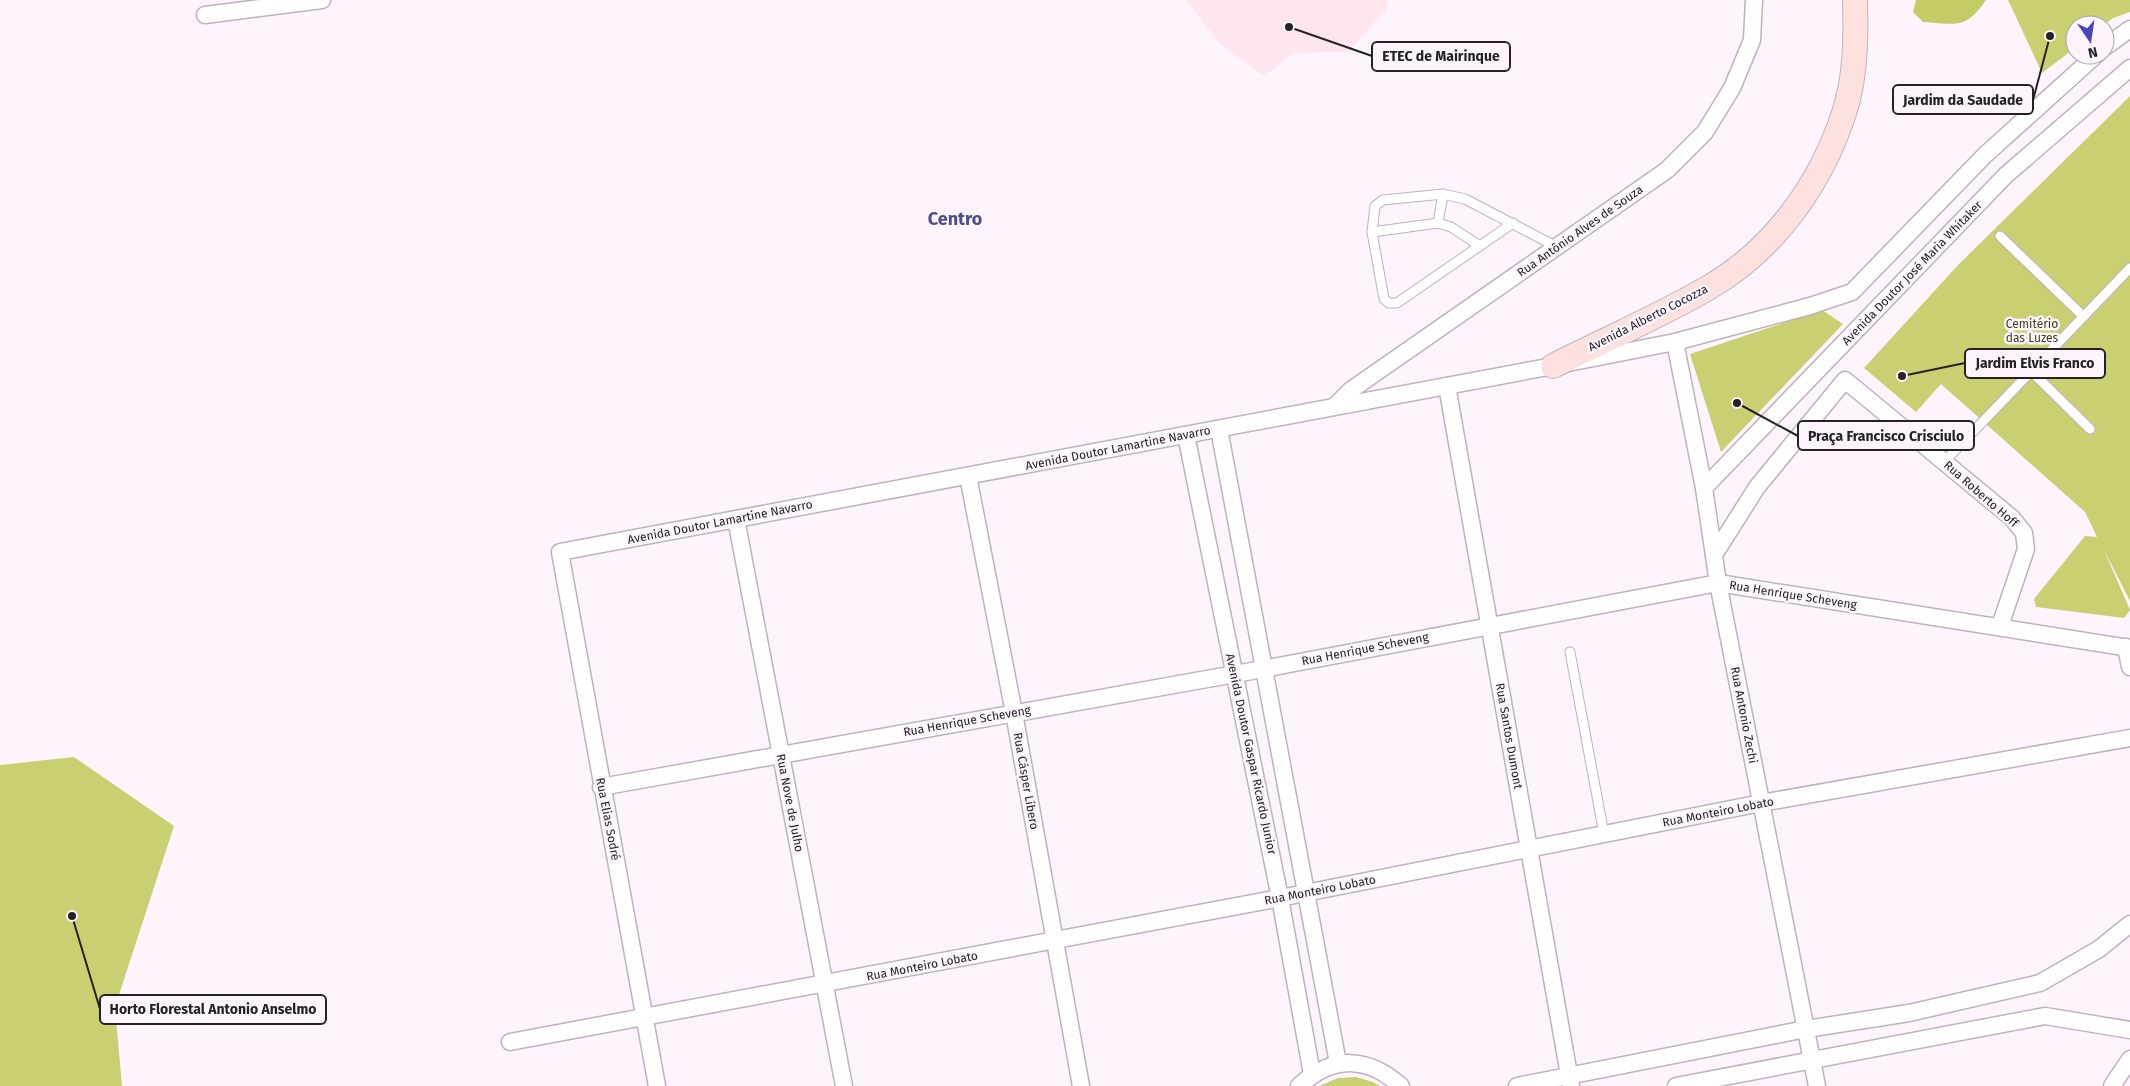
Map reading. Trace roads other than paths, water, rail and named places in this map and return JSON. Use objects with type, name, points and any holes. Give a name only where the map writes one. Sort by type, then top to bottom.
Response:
[{"type":"street","points":[[205,16],[322,0]]},
{"type":"street","name":"Rua Antônio Alves de Souza","points":[[1334,408],[1351,390],[1668,170],[1705,132],[1732,88],[1752,40],[1754,0]]},
{"type":"street","name":"Avenida Alberto Cocozza","points":[[1553,366],[1709,287],[1750,257],[1790,217],[1821,170],[1844,111],[1854,60],[1855,0]]},
{"type":"street","points":[[2115,40],[2130,29]]},
{"type":"street","points":[[1676,342],[1810,306],[1852,292],[1985,155],[2085,65]]},
{"type":"street","name":"Avenida Doutor José Maria Whitaker","points":[[1704,488],[2006,175],[2130,68]]},
{"type":"street","name":"Avenida Doutor Lamartine Navarro","points":[[560,552],[1334,408],[1676,342]]},
{"type":"street","name":"Rua Antonio Zechi","points":[[1676,342],[1704,488],[1718,583],[1817,1086]]},
{"type":"street","name":"Rua Roberto Hoff","points":[[1714,555],[1757,487],[1845,380],[2012,518],[2024,533],[2026,550],[2000,626]]},
{"type":"street","name":"Rua Santos Dumont","points":[[1447,386],[1570,1081]]},
{"type":"street","name":"Avenida Doutor Gaspar Ricardo Junior","points":[[1219,429],[1338,1064]]},
{"type":"street","name":"Avenida Doutor Gaspar Ricardo Junior","points":[[1186,435],[1280,898],[1312,1074]]},
{"type":"street","name":"Rua Cásper Líbero","points":[[968,476],[1014,713],[1081,1086]]},
{"type":"street","name":"Rua Nove de Julho","points":[[736,519],[844,1086]]},
{"type":"street","name":"Rua Elias Sodré","points":[[560,552],[601,787],[657,1086]]},
{"type":"street","name":"Rua Henrique Scheveng","points":[[601,787],[1235,674],[1718,583],[2000,626],[2128,648]]},
{"type":"street","points":[[2128,648],[2130,667]]},
{"type":"street","name":"Rua Monteiro Lobato","points":[[510,1042],[825,985],[1761,803],[2130,738]]},
{"type":"street","points":[[1516,1086],[1570,1081],[1806,1029],[1909,1014],[2040,983],[2099,949],[2130,924]]},
{"type":"street","points":[[1676,1086],[2045,1016],[2130,1030]]},
{"type":"street","points":[[2112,1086],[2130,1059]]},
{"type":"street","points":[[1299,1086],[1312,1074],[1338,1064],[1362,1063],[1383,1071],[1401,1086]]},
{"type":"lane","points":[[1513,223],[1398,303],[1389,303],[1384,299],[1372,232],[1375,206],[1384,200],[1443,194],[1465,199],[1513,223],[1557,247]]},
{"type":"lane","points":[[1438,223],[1443,194]]},
{"type":"lane","points":[[1372,232],[1438,223],[1451,226],[1480,246]]},
{"type":"lane","points":[[2000,236],[2083,316]]},
{"type":"lane","points":[[1944,462],[2030,370],[2130,268]]},
{"type":"lane","points":[[2030,370],[2090,429]]},
{"type":"lane","points":[[1570,652],[1604,834]]},
{"type":"place","name":"ETEC de Mairinque","points":[[1289,27]]},
{"type":"place","name":"Jardim da Saudade","points":[[2050,36]]},
{"type":"place","name":"Jardim Elvis Franco","points":[[1902,376]]},
{"type":"place","name":"Praça Francisco Crisciulo","points":[[1737,403]]},
{"type":"place","name":"Horto Florestal Antonio Anselmo","points":[[72,916]]},
{"type":"district","name":"Centro","points":[[955,219]]},
{"type":"park label","name":"Cemitério das Luzes","points":[[2032,331]]}]
